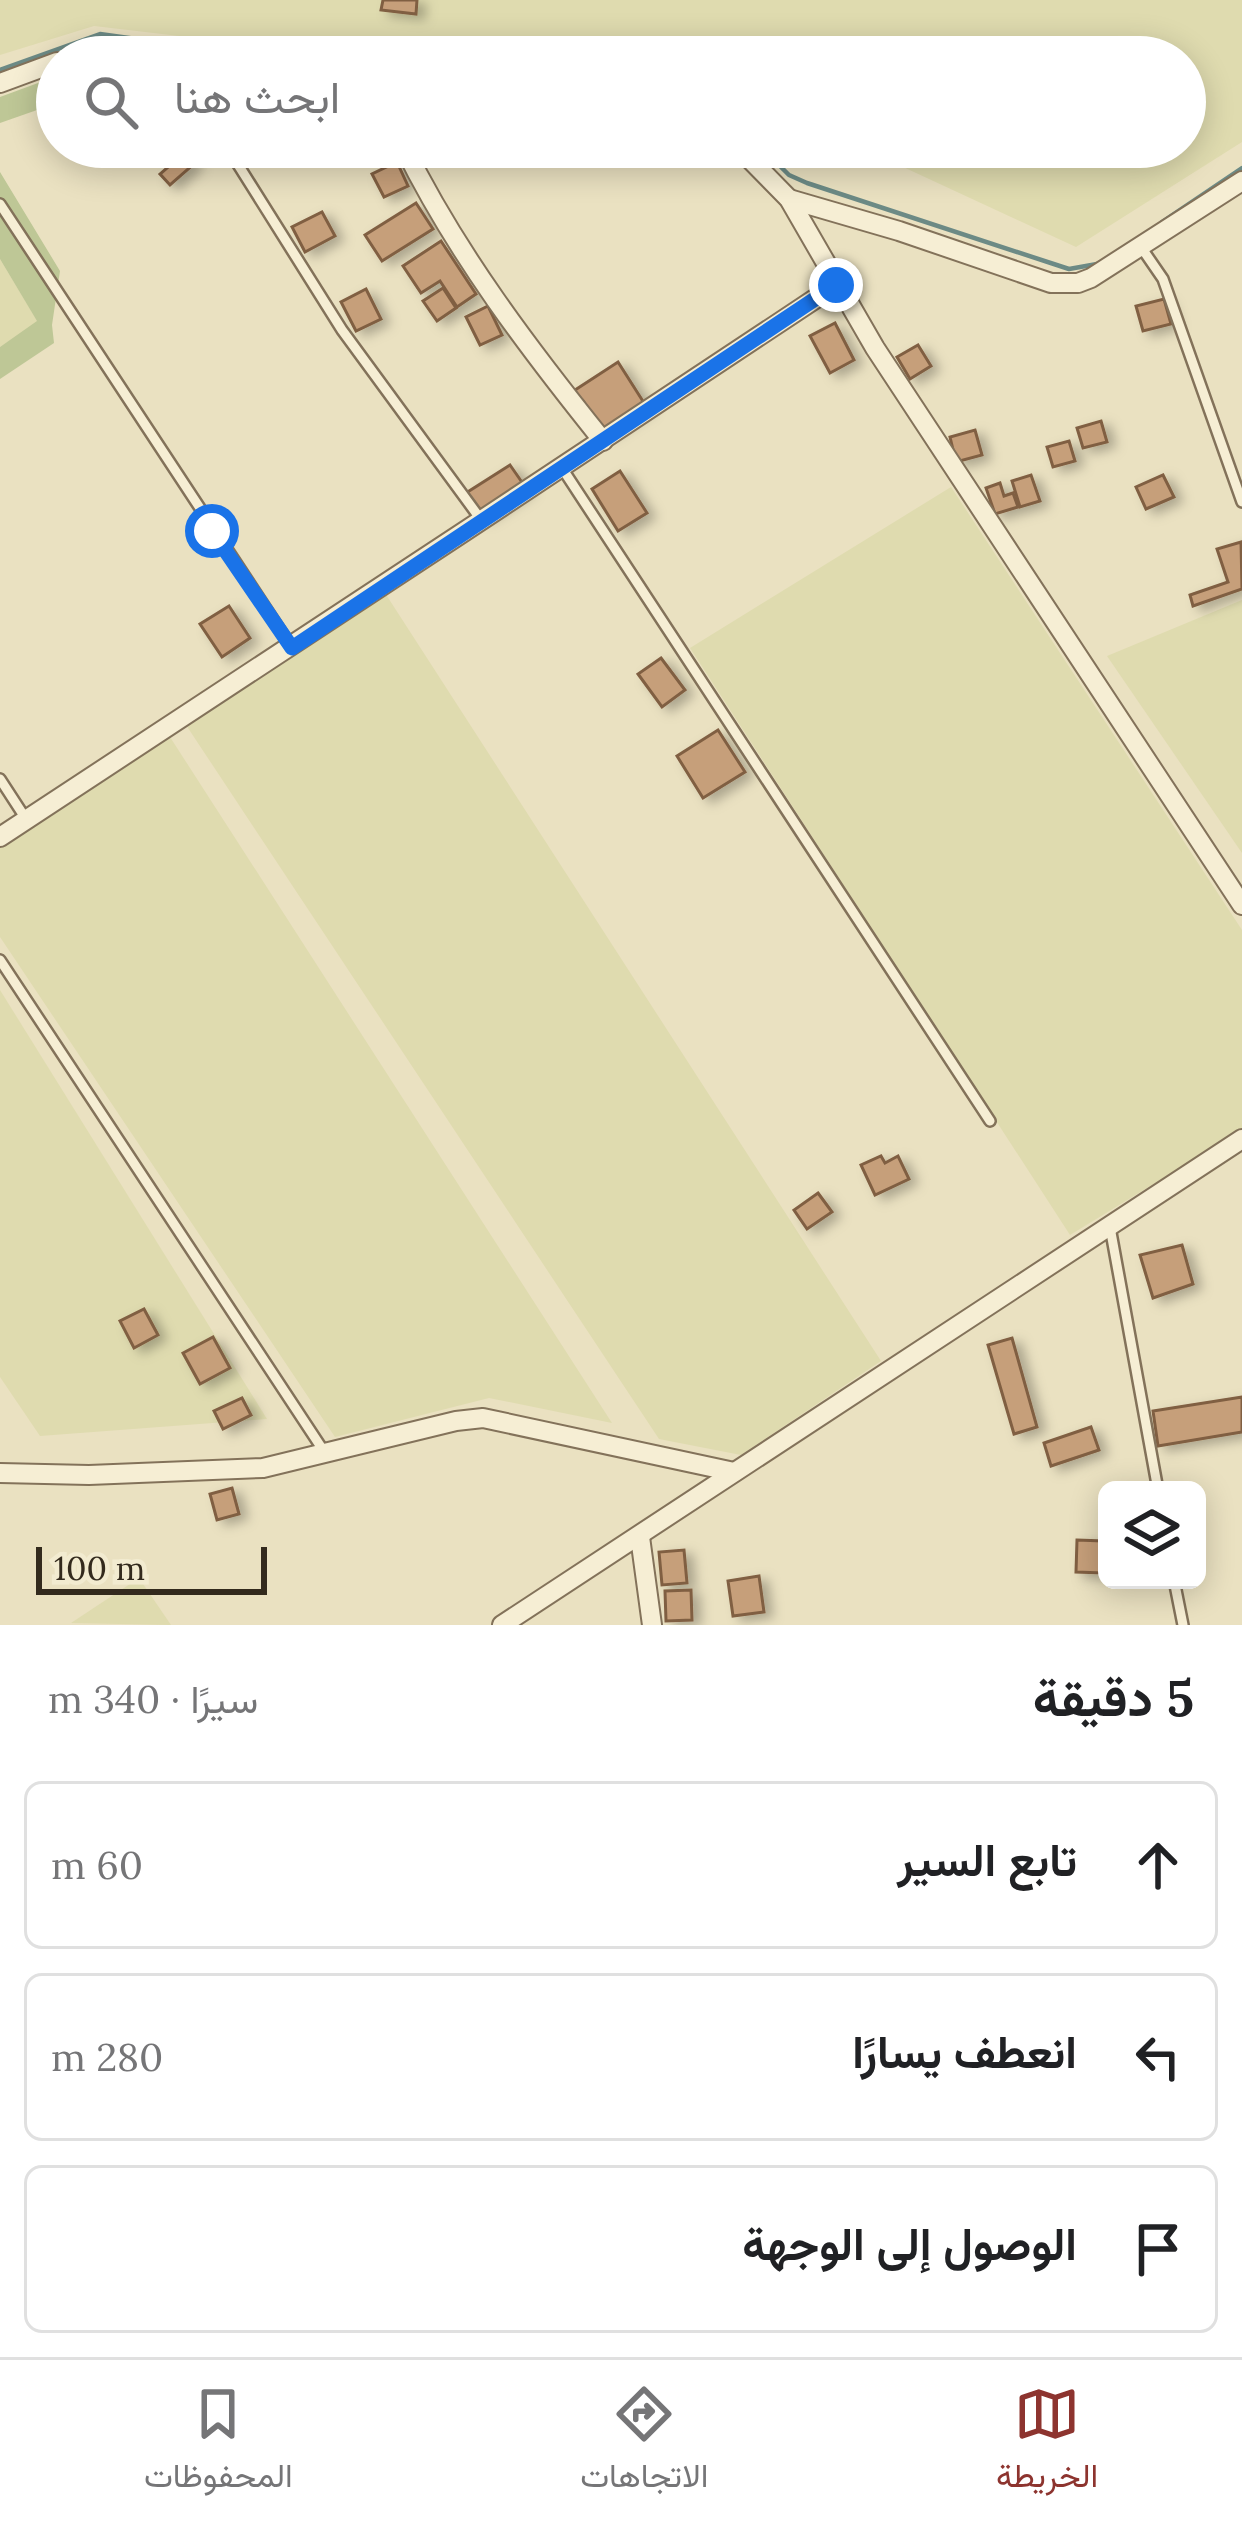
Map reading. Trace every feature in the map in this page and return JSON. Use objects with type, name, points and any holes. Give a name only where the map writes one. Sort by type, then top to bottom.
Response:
[{"type":"street","points":[[0,83],[36,70]]},
{"type":"street","points":[[414,168],[427,195],[535,356],[603,441]]},
{"type":"street","points":[[759,168],[789,199],[836,285],[962,482],[1242,905]]},
{"type":"street","points":[[789,199],[1051,283],[1078,283],[1242,181]]},
{"type":"street","points":[[0,837],[836,285]]},
{"type":"street","points":[[502,1625],[535,1615],[734,1472],[1242,1139]]},
{"type":"street","points":[[0,1474],[252,1469],[483,1418],[734,1472]]},
{"type":"street","points":[[640,1537],[652,1625]]},
{"type":"lane","points":[[240,168],[342,330],[482,521]]},
{"type":"lane","points":[[0,204],[292,648]]},
{"type":"lane","points":[[1141,247],[1162,279],[1242,502]]},
{"type":"lane","points":[[562,468],[991,1120]]},
{"type":"lane","points":[[0,779],[26,819]]},
{"type":"lane","points":[[0,960],[325,1453]]},
{"type":"lane","points":[[1110,1227],[1156,1481]]},
{"type":"lane","points":[[1176,1589],[1183,1625]]},
{"type":"shaded area","points":[[0,0],[1242,0],[1242,142],[1206,165],[1206,36],[180,36],[94,26],[62,36],[36,36],[36,44],[0,55]]},
{"type":"shaded area","points":[[905,168],[1201,168],[1076,247]]},
{"type":"shaded area","points":[[0,259],[38,322],[0,347]]},
{"type":"shaded area","points":[[951,487],[1242,930],[1242,1130],[1070,1235],[690,648]]},
{"type":"shaded area","points":[[385,593],[881,1361],[741,1455],[659,1439],[186,725]]},
{"type":"shaded area","points":[[1242,600],[1242,853],[1107,656]]},
{"type":"shaded area","points":[[170,737],[612,1423],[489,1398],[335,1437],[0,937],[0,834]]},
{"type":"shaded area","points":[[0,990],[267,1419],[40,1436],[0,1377]]},
{"type":"shaded area","points":[[139,1578],[171,1625],[71,1623]]},
{"type":"green space","points":[[36,84],[36,110],[0,123],[0,97]]},
{"type":"green space","points":[[0,172],[60,271],[54,343],[0,379],[0,347],[37,321],[0,259]]},
{"type":"building","points":[[383,0],[417,0],[416,14],[381,10]]},
{"type":"building","points":[[167,168],[189,168],[170,185],[160,174]]},
{"type":"building","points":[[400,168],[408,186],[384,197],[372,174]]},
{"type":"building","points":[[416,203],[433,229],[382,261],[365,235]]},
{"type":"building","points":[[322,212],[335,236],[305,252],[292,227]]},
{"type":"building","points":[[441,241],[476,294],[457,307],[440,281],[421,293],[403,266]]},
{"type":"building","points":[[443,288],[456,308],[437,321],[423,301]]},
{"type":"building","points":[[366,289],[381,319],[356,331],[341,302]]},
{"type":"building","points":[[1164,299],[1171,324],[1143,331],[1136,306]]},
{"type":"building","points":[[488,306],[502,335],[480,345],[466,317]]},
{"type":"building","points":[[835,323],[854,360],[830,373],[810,336]]},
{"type":"building","points":[[918,345],[931,366],[910,379],[897,357]]},
{"type":"building","points":[[618,362],[646,406],[604,433],[572,392]]},
{"type":"building","points":[[1101,421],[1107,442],[1083,448],[1077,428]]},
{"type":"building","points":[[975,430],[982,455],[956,462],[950,437]]},
{"type":"building","points":[[1069,441],[1075,461],[1053,467],[1047,447]]},
{"type":"building","points":[[510,465],[526,488],[481,517],[466,493]]},
{"type":"building","points":[[620,471],[647,513],[618,531],[592,489]]},
{"type":"building","points":[[1031,475],[1040,501],[1020,507],[1012,481]]},
{"type":"building","points":[[1163,475],[1174,497],[1146,509],[1136,487]]},
{"type":"building","points":[[1000,483],[1004,496],[1013,493],[1018,507],[995,514],[986,488]]},
{"type":"building","points":[[1241,542],[1242,589],[1193,606],[1190,595],[1228,582],[1217,549]]},
{"type":"building","points":[[229,606],[250,638],[222,657],[200,624]]},
{"type":"building","points":[[661,658],[685,690],[662,707],[638,674]]},
{"type":"building","points":[[718,730],[745,772],[703,798],[677,756]]},
{"type":"building","points":[[881,1156],[885,1163],[898,1156],[909,1179],[875,1195],[861,1165]]},
{"type":"building","points":[[818,1193],[832,1212],[807,1229],[794,1210]]},
{"type":"building","points":[[1182,1245],[1193,1284],[1153,1298],[1140,1255]]},
{"type":"building","points":[[144,1309],[158,1335],[134,1348],[120,1321]]},
{"type":"building","points":[[213,1337],[230,1368],[200,1384],[183,1353]]},
{"type":"building","points":[[1012,1338],[1037,1427],[1014,1434],[988,1345]]},
{"type":"building","points":[[1242,1397],[1242,1432],[1158,1446],[1153,1411]]},
{"type":"building","points":[[242,1398],[251,1415],[223,1429],[214,1411]]},
{"type":"building","points":[[1091,1427],[1099,1450],[1051,1466],[1044,1443]]},
{"type":"building","points":[[232,1488],[239,1514],[217,1520],[210,1494]]},
{"type":"building","points":[[1077,1540],[1098,1541],[1098,1573],[1076,1572]]},
{"type":"building","points":[[684,1550],[687,1583],[662,1585],[659,1552]]},
{"type":"building","points":[[759,1576],[764,1612],[733,1616],[728,1581]]},
{"type":"building","points":[[691,1590],[692,1620],[666,1621],[665,1591]]},
{"type":"waterway","points":[[94,36],[114,36]]},
{"type":"waterway","points":[[0,70],[36,57]]},
{"type":"waterway","points":[[782,168],[807,183],[1069,269],[1097,264]]},
{"type":"waterway","points":[[1162,222],[1242,168]]},
{"type":"route","points":[[212,531],[292,648],[836,285]]}]
